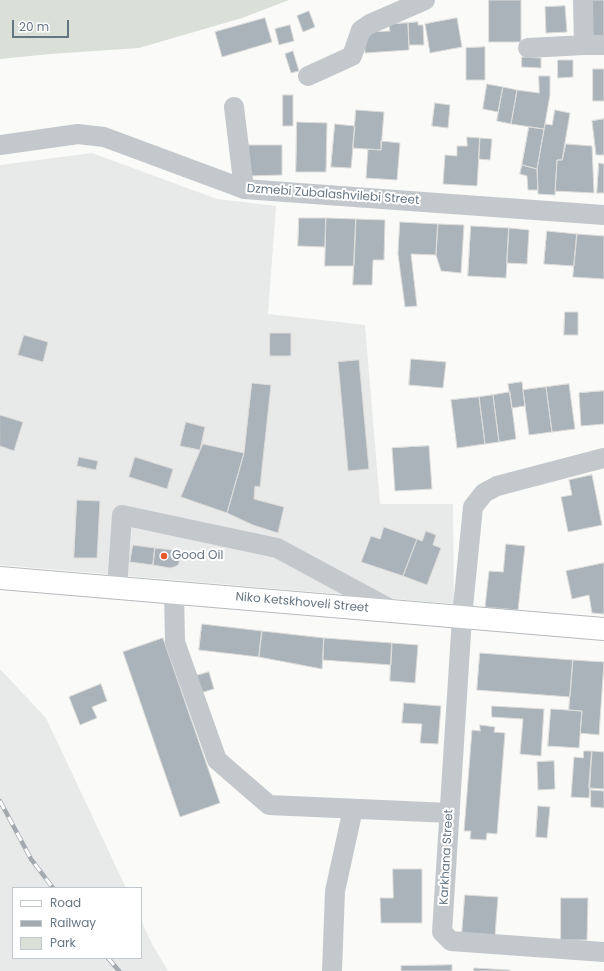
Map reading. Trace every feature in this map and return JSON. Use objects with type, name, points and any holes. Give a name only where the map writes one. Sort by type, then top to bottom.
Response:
[{"type":"main road","name":"Niko Ketskhoveli Street","points":[[0,578],[604,629]]},
{"type":"street","points":[[308,76],[352,56],[361,30],[370,24],[425,0]]},
{"type":"street","points":[[583,0],[584,45]]},
{"type":"street","points":[[528,48],[584,45],[604,46]]},
{"type":"street","points":[[234,107],[244,189]]},
{"type":"street","name":"Dzmebi Zubalashvilebi Street","points":[[0,145],[78,134],[104,137],[244,189],[604,215]]},
{"type":"street","name":"Karkhana Street","points":[[604,458],[497,486],[484,493],[473,506],[462,617],[442,932],[451,941],[604,952]]},
{"type":"street","points":[[117,588],[122,515],[277,548],[395,612]]},
{"type":"street","points":[[174,592],[174,642],[217,760],[269,805],[450,813]]},
{"type":"street","points":[[332,971],[335,891],[353,809]]},
{"type":"shaded area","points":[[92,153],[217,199],[276,206],[268,314],[365,325],[380,504],[453,504],[454,604],[0,565],[0,165]]},
{"type":"shaded area","points":[[0,669],[46,718],[126,887],[12,887],[12,959],[142,959],[142,922],[152,944],[168,971],[0,971]]},
{"type":"green space","points":[[0,0],[289,0],[242,18],[139,48],[0,59]]},
{"type":"building","points":[[489,0],[521,0],[521,42],[489,42]]},
{"type":"building","points":[[591,0],[604,0],[604,37],[591,38]]},
{"type":"building","points":[[565,6],[567,32],[546,33],[545,7]]},
{"type":"building","points":[[309,11],[315,27],[303,32],[297,16]]},
{"type":"building","points":[[265,18],[272,42],[222,57],[215,32]]},
{"type":"building","points":[[457,18],[462,47],[430,53],[425,24]]},
{"type":"building","points":[[418,22],[418,25],[423,25],[424,45],[409,45],[408,23]]},
{"type":"building","points":[[408,23],[409,50],[365,53],[364,32],[390,31],[389,24]]},
{"type":"building","points":[[290,25],[294,41],[279,45],[275,29]]},
{"type":"building","points":[[485,47],[485,80],[466,80],[466,48]]},
{"type":"building","points":[[293,51],[299,71],[291,73],[285,54]]},
{"type":"building","points":[[522,57],[541,58],[541,68],[522,67]]},
{"type":"building","points":[[558,60],[573,60],[573,77],[558,78]]},
{"type":"building","points":[[593,69],[604,69],[604,101],[593,101]]},
{"type":"building","points":[[539,76],[550,76],[550,95],[544,129],[511,124],[517,90],[539,93]]},
{"type":"building","points":[[487,84],[503,87],[498,112],[483,109]]},
{"type":"building","points":[[503,87],[517,90],[511,124],[497,121]]},
{"type":"building","points":[[283,95],[293,95],[293,126],[283,126]]},
{"type":"building","points":[[435,103],[450,105],[448,128],[432,126]]},
{"type":"building","points":[[356,110],[384,112],[381,150],[353,148]]},
{"type":"building","points":[[555,110],[570,113],[562,160],[557,160],[555,195],[538,194],[537,169],[545,124],[552,125]]},
{"type":"building","points":[[604,119],[604,155],[596,155],[592,121]]},
{"type":"building","points":[[297,122],[327,123],[326,172],[296,172]]},
{"type":"building","points":[[335,124],[355,126],[351,168],[331,167]]},
{"type":"building","points":[[529,127],[544,129],[537,169],[522,165]]},
{"type":"building","points":[[467,137],[480,138],[477,186],[443,184],[445,155],[457,156],[457,146],[467,146]]},
{"type":"building","points":[[480,138],[492,139],[490,160],[479,159]]},
{"type":"building","points":[[381,141],[400,143],[397,180],[366,178],[368,149],[381,150]]},
{"type":"building","points":[[566,144],[592,146],[594,193],[555,191],[557,160],[562,160]]},
{"type":"building","points":[[249,145],[282,145],[282,175],[249,176]]},
{"type":"building","points":[[599,163],[604,164],[604,193],[597,193]]},
{"type":"building","points":[[522,165],[537,169],[538,190],[528,190],[527,176],[520,174]]},
{"type":"building","points":[[299,218],[326,218],[325,247],[298,246]]},
{"type":"building","points":[[326,218],[356,219],[354,266],[325,266]]},
{"type":"building","points":[[356,219],[385,220],[384,260],[373,260],[372,285],[353,285]]},
{"type":"building","points":[[400,222],[438,224],[436,255],[411,254],[417,306],[405,307],[398,254]]},
{"type":"building","points":[[438,224],[464,225],[461,273],[441,271],[436,255]]},
{"type":"building","points":[[471,226],[509,228],[506,278],[468,276]]},
{"type":"building","points":[[509,228],[529,230],[527,264],[507,263]]},
{"type":"building","points":[[547,231],[577,234],[574,266],[544,264]]},
{"type":"building","points":[[577,234],[604,236],[604,279],[573,277]]},
{"type":"building","points":[[565,312],[578,312],[578,335],[564,335]]},
{"type":"building","points":[[270,333],[291,333],[291,356],[270,356]]},
{"type":"building","points":[[24,335],[48,342],[43,362],[18,355]]},
{"type":"building","points":[[411,359],[446,362],[443,388],[409,385]]},
{"type":"building","points":[[359,360],[369,469],[348,471],[338,362]]},
{"type":"building","points":[[522,382],[525,406],[512,408],[508,384]]},
{"type":"building","points":[[252,383],[271,385],[260,487],[255,486],[254,499],[284,507],[278,533],[253,525],[227,513],[244,453]]},
{"type":"building","points":[[569,384],[575,429],[552,432],[546,387]]},
{"type":"building","points":[[546,387],[552,432],[529,435],[523,390]]},
{"type":"building","points":[[604,391],[604,424],[581,426],[579,393]]},
{"type":"building","points":[[510,392],[516,439],[499,442],[493,395]]},
{"type":"building","points":[[493,395],[499,442],[485,444],[479,397]]},
{"type":"building","points":[[479,397],[485,444],[457,448],[451,400]]},
{"type":"building","points":[[0,415],[23,422],[14,451],[0,446]]},
{"type":"building","points":[[186,422],[205,427],[200,450],[180,446]]},
{"type":"building","points":[[203,444],[244,453],[227,513],[181,497]]},
{"type":"building","points":[[429,446],[432,489],[395,491],[392,448]]},
{"type":"building","points":[[79,457],[98,461],[96,470],[77,466]]},
{"type":"building","points":[[135,457],[173,469],[167,489],[129,477]]},
{"type":"building","points":[[592,475],[602,525],[568,532],[561,497],[572,495],[569,480]]},
{"type":"building","points":[[77,500],[100,501],[97,558],[74,558]]},
{"type":"building","points":[[384,527],[417,539],[403,576],[361,562],[371,536],[380,539]]},
{"type":"building","points":[[426,531],[436,535],[433,545],[441,548],[427,585],[403,576],[417,539],[422,541]]},
{"type":"building","points":[[506,544],[525,546],[518,610],[485,607],[489,571],[503,572]]},
{"type":"building","points":[[133,545],[155,548],[153,565],[130,562]]},
{"type":"building","points":[[155,548],[177,552],[180,560],[178,565],[170,568],[153,565]]},
{"type":"building","points":[[604,563],[604,614],[592,613],[589,595],[572,599],[566,571]]},
{"type":"building","points":[[202,624],[262,631],[259,657],[199,650]]},
{"type":"building","points":[[262,631],[324,638],[322,669],[259,657]]},
{"type":"building","points":[[163,638],[220,803],[180,817],[123,652]]},
{"type":"building","points":[[324,638],[392,643],[391,665],[323,660]]},
{"type":"building","points":[[392,643],[418,645],[415,683],[390,681]]},
{"type":"building","points":[[480,653],[573,660],[570,697],[477,690]]},
{"type":"building","points":[[573,660],[604,662],[599,735],[580,733],[582,711],[569,710]]},
{"type":"building","points":[[209,672],[214,689],[200,693],[195,676]]},
{"type":"building","points":[[101,684],[107,701],[92,707],[97,718],[80,725],[69,697]]},
{"type":"building","points":[[404,703],[441,706],[438,744],[420,743],[422,724],[402,723]]},
{"type":"building","points":[[492,706],[544,709],[541,756],[520,754],[523,719],[492,717]]},
{"type":"building","points":[[551,709],[582,711],[579,748],[548,746]]},
{"type":"building","points":[[480,725],[495,727],[494,732],[505,733],[497,834],[487,833],[486,840],[470,839],[471,831],[464,831],[472,730],[480,731]]},
{"type":"building","points":[[584,751],[592,751],[589,798],[571,797],[574,757],[583,758]]},
{"type":"building","points":[[592,751],[604,752],[604,789],[589,788]]},
{"type":"building","points":[[554,761],[555,789],[538,790],[537,762]]},
{"type":"building","points":[[591,790],[604,791],[604,808],[591,807]]},
{"type":"building","points":[[538,806],[550,807],[547,838],[536,837]]},
{"type":"building","points":[[393,869],[422,869],[422,923],[381,923],[380,898],[393,898]]},
{"type":"building","points":[[465,895],[498,897],[495,935],[462,933]]},
{"type":"building","points":[[561,898],[588,898],[587,940],[561,940]]},
{"type":"building","points":[[452,965],[452,971],[401,971],[401,966]]},
{"type":"building","points":[[474,968],[510,970],[510,971],[474,971]]},
{"type":"railway","points":[[0,801],[31,859],[52,887]]},
{"type":"railway","points":[[109,959],[119,971]]},
{"type":"place","name":"Good Oil","points":[[164,556]]}]
